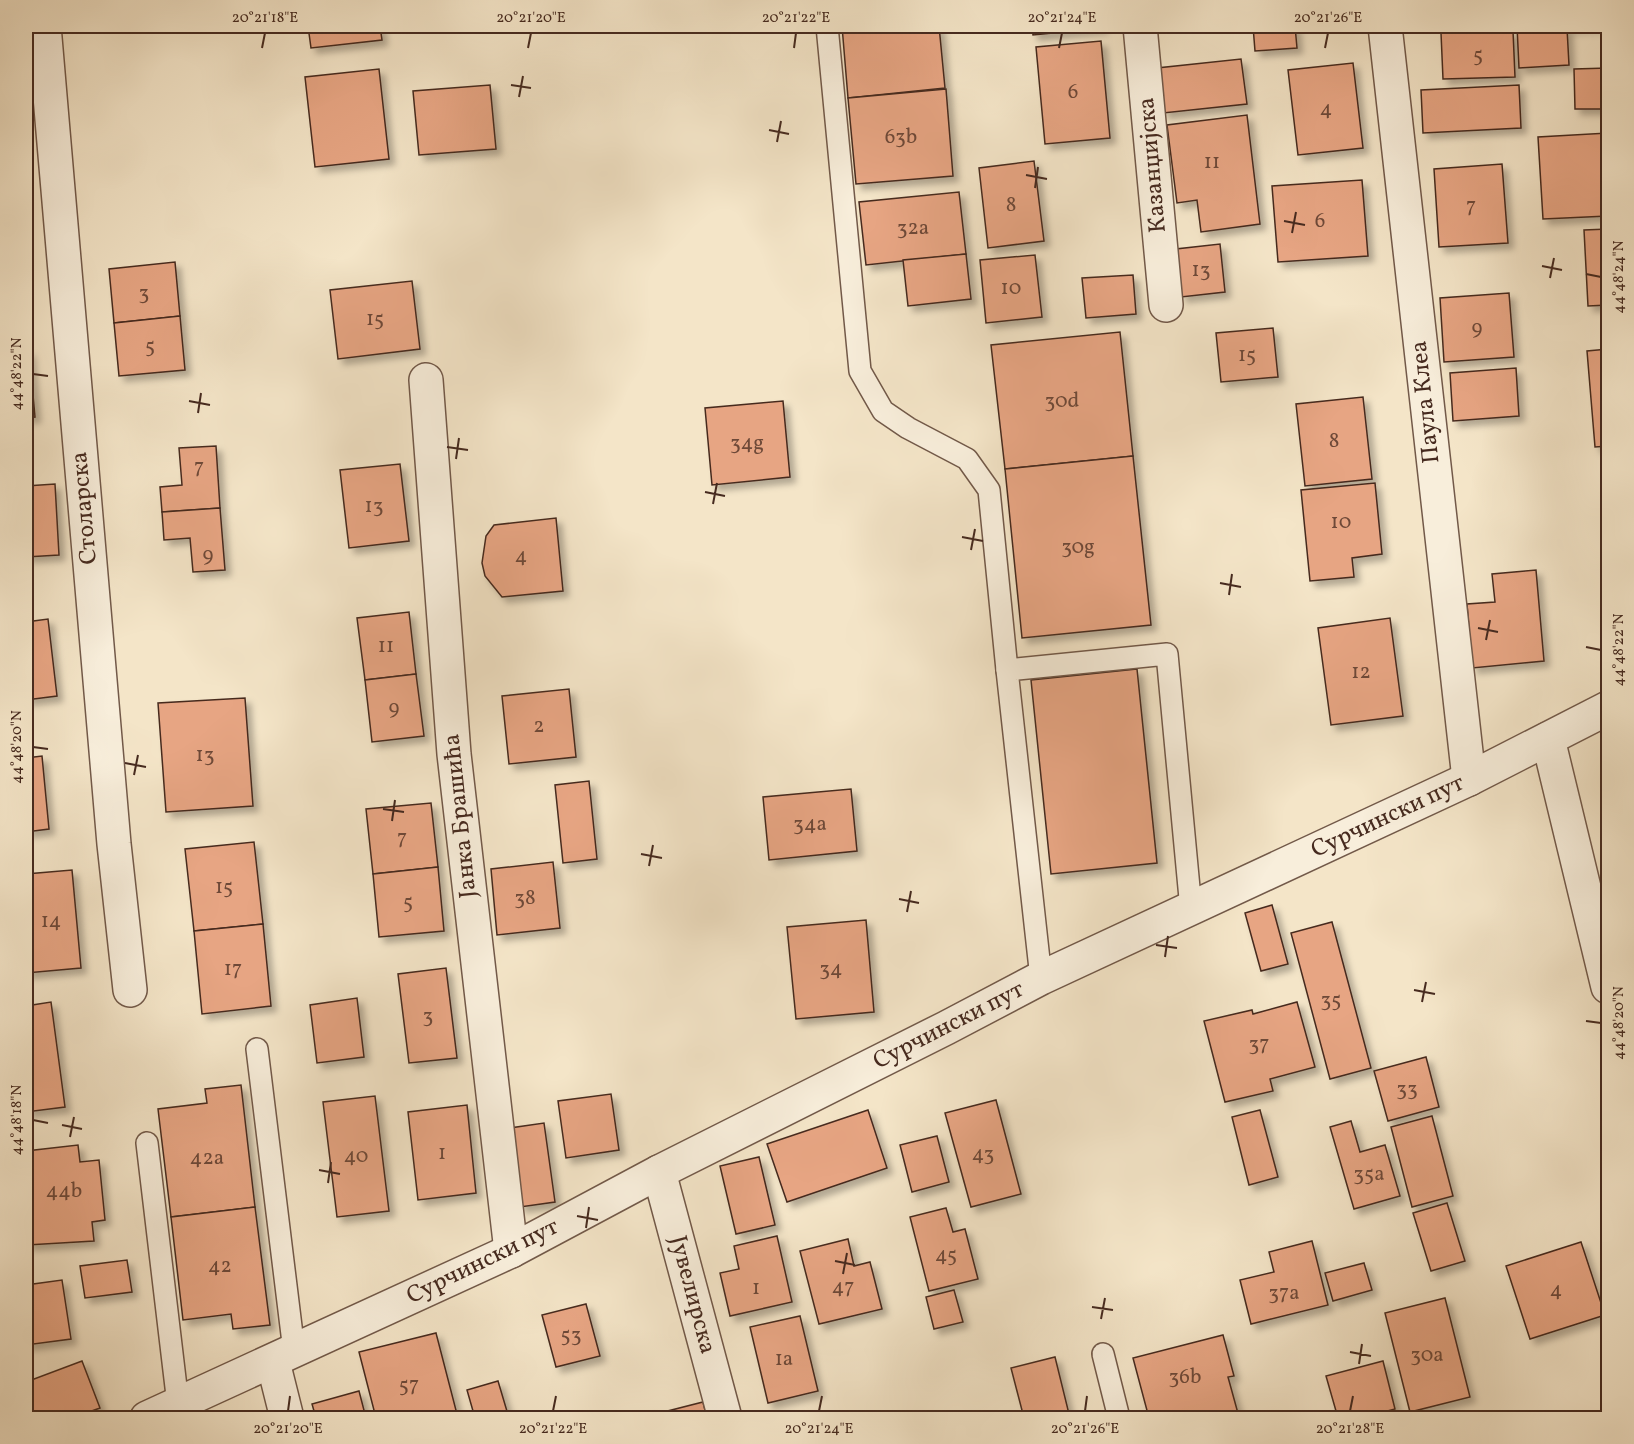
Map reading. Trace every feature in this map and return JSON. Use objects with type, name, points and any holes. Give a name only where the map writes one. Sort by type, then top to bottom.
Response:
[{"type":"street","name":"Столарска","points":[[44,26],[113,832],[130,990]]},
{"type":"street","name":"Казанџијска","points":[[1140,26],[1166,305]]},
{"type":"street","name":"Паула Клеа","points":[[1385,26],[1469,779]]},
{"type":"street","name":"Јанка Брашића","points":[[426,380],[454,753],[511,1251]]},
{"type":"street","name":"Сурчински пут","points":[[147,1419],[511,1251],[659,1172],[1041,978],[1469,779],[1608,708]]},
{"type":"street","points":[[1548,739],[1608,987]]},
{"type":"street","name":"Јувелирска","points":[[659,1172],[725,1419]]},
{"type":"street","points":[[284,1357],[287,1419]]},
{"type":"lane","points":[[827,26],[860,371],[883,411],[908,428],[967,459],[989,490],[1041,978]]},
{"type":"lane","points":[[1007,670],[1167,654],[1191,909]]},
{"type":"lane","points":[[257,1049],[284,1357]]},
{"type":"lane","points":[[147,1143],[178,1404]]},
{"type":"lane","points":[[1103,1354],[1119,1419]]},
{"type":"building","points":[[308,26],[380,26],[382,40],[311,48]]},
{"type":"building","points":[[842,26],[939,26],[945,88],[848,98]]},
{"type":"building","points":[[1032,26],[1102,26],[1103,28],[1033,35]]},
{"type":"building","points":[[1253,26],[1295,26],[1297,48],[1255,51]]},
{"type":"building","points":[[1451,26],[1501,26],[1501,29],[1451,31]]},
{"type":"building","points":[[1517,26],[1608,26],[1567,28],[1569,65],[1519,68]]},
{"type":"building","points":[[1513,31],[1515,77],[1443,79],[1441,33]]},
{"type":"building","points":[[1101,41],[1110,138],[1045,144],[1036,47]]},
{"type":"building","points":[[1241,59],[1247,104],[1163,113],[1157,68]]},
{"type":"building","points":[[1353,63],[1363,148],[1298,155],[1288,70]]},
{"type":"building","points":[[1608,68],[1608,109],[1575,109],[1574,69]]},
{"type":"building","points":[[379,69],[389,159],[315,167],[305,77]]},
{"type":"building","points":[[490,85],[496,149],[419,155],[413,91]]},
{"type":"building","points":[[1519,85],[1521,128],[1423,133],[1421,90]]},
{"type":"building","points":[[946,89],[953,176],[856,184],[848,98]]},
{"type":"building","points":[[1247,115],[1260,224],[1201,232],[1197,200],[1177,203],[1167,125]]},
{"type":"building","points":[[1608,133],[1608,216],[1543,219],[1538,137]]},
{"type":"building","points":[[1034,161],[1044,241],[988,248],[979,168]]},
{"type":"building","points":[[1502,164],[1508,243],[1439,247],[1434,169]]},
{"type":"building","points":[[1362,180],[1368,256],[1278,262],[1272,186]]},
{"type":"building","points":[[959,192],[966,254],[866,265],[859,202]]},
{"type":"building","points":[[1608,229],[1608,305],[1588,306],[1584,230]]},
{"type":"building","points":[[1220,244],[1225,292],[1181,297],[1176,249]]},
{"type":"building","points":[[966,254],[971,299],[908,306],[903,260]]},
{"type":"building","points":[[1035,255],[1042,317],[986,323],[980,260]]},
{"type":"building","points":[[175,262],[180,316],[114,323],[109,269]]},
{"type":"building","points":[[1133,275],[1136,314],[1086,318],[1082,278]]},
{"type":"building","points":[[412,281],[420,349],[338,359],[330,290]]},
{"type":"building","points":[[1509,293],[1514,357],[1444,362],[1440,298]]},
{"type":"building","points":[[180,316],[185,370],[119,376],[114,323]]},
{"type":"building","points":[[1273,328],[1278,377],[1221,382],[1216,333]]},
{"type":"building","points":[[1120,332],[1133,456],[1005,469],[991,345]]},
{"type":"building","points":[[1608,349],[1608,446],[1595,447],[1587,351]]},
{"type":"building","points":[[26,351],[29,351],[35,417],[26,418]]},
{"type":"building","points":[[1516,368],[1519,416],[1453,421],[1450,373]]},
{"type":"building","points":[[1363,397],[1372,479],[1305,486],[1296,404]]},
{"type":"building","points":[[783,401],[790,477],[712,485],[705,408]]},
{"type":"building","points":[[216,446],[220,508],[162,512],[160,487],[182,485],[179,448]]},
{"type":"building","points":[[1133,456],[1151,625],[1022,638],[1005,469]]},
{"type":"building","points":[[400,464],[409,541],[349,548],[340,470]]},
{"type":"building","points":[[1375,483],[1382,554],[1352,558],[1354,577],[1310,581],[1301,490]]},
{"type":"building","points":[[55,484],[59,555],[26,557],[26,486]]},
{"type":"building","points":[[220,508],[225,570],[193,572],[190,538],[164,540],[162,512]]},
{"type":"building","points":[[556,518],[563,591],[502,597],[485,576],[482,563],[486,536],[494,525]]},
{"type":"building","points":[[1536,570],[1544,661],[1472,668],[1467,604],[1495,602],[1492,574]]},
{"type":"building","points":[[409,612],[416,674],[365,680],[357,618]]},
{"type":"building","points":[[1390,618],[1403,716],[1331,725],[1318,628]]},
{"type":"building","points":[[48,619],[57,696],[26,700],[26,622]]},
{"type":"building","points":[[1137,669],[1157,863],[1051,874],[1031,680]]},
{"type":"building","points":[[416,674],[424,736],[372,742],[365,680]]},
{"type":"building","points":[[569,689],[576,757],[509,764],[502,696]]},
{"type":"building","points":[[245,698],[253,806],[166,812],[158,703]]},
{"type":"building","points":[[42,756],[49,829],[26,832],[26,758]]},
{"type":"building","points":[[589,781],[597,859],[563,863],[555,785]]},
{"type":"building","points":[[851,789],[857,851],[769,860],[763,797]]},
{"type":"building","points":[[431,803],[438,867],[373,874],[366,809]]},
{"type":"building","points":[[254,842],[263,924],[194,931],[185,849]]},
{"type":"building","points":[[553,862],[560,928],[497,935],[491,869]]},
{"type":"building","points":[[438,867],[444,931],[379,937],[373,874]]},
{"type":"building","points":[[72,870],[81,968],[26,973],[26,874]]},
{"type":"building","points":[[1272,905],[1288,964],[1261,971],[1245,913]]},
{"type":"building","points":[[866,920],[874,1012],[796,1019],[787,927]]},
{"type":"building","points":[[1332,922],[1371,1068],[1330,1079],[1291,933]]},
{"type":"building","points":[[263,924],[271,1006],[202,1014],[194,931]]},
{"type":"building","points":[[446,968],[457,1058],[409,1063],[398,974]]},
{"type":"building","points":[[357,998],[364,1057],[317,1063],[310,1005]]},
{"type":"building","points":[[51,1002],[65,1107],[26,1112],[26,1006]]},
{"type":"building","points":[[1297,1002],[1315,1067],[1270,1079],[1273,1091],[1225,1102],[1204,1021],[1252,1010],[1253,1014]]},
{"type":"building","points":[[1426,1057],[1439,1107],[1388,1121],[1374,1071]]},
{"type":"building","points":[[241,1085],[255,1207],[171,1217],[158,1109],[207,1103],[205,1089]]},
{"type":"building","points":[[611,1094],[619,1150],[566,1158],[558,1101]]},
{"type":"building","points":[[375,1096],[389,1211],[337,1217],[323,1102]]},
{"type":"building","points":[[996,1100],[1021,1194],[971,1207],[945,1113]]},
{"type":"building","points":[[467,1105],[476,1193],[418,1200],[408,1112]]},
{"type":"building","points":[[868,1110],[887,1168],[787,1202],[767,1144]]},
{"type":"building","points":[[1260,1110],[1278,1177],[1249,1185],[1232,1117]]},
{"type":"building","points":[[1432,1116],[1453,1196],[1412,1207],[1391,1127]]},
{"type":"building","points":[[1351,1121],[1360,1152],[1385,1145],[1400,1196],[1354,1209],[1330,1127]]},
{"type":"building","points":[[544,1123],[555,1202],[520,1207],[510,1128]]},
{"type":"building","points":[[937,1136],[949,1182],[912,1192],[900,1145]]},
{"type":"building","points":[[78,1145],[80,1162],[99,1160],[105,1220],[92,1222],[94,1241],[27,1245],[26,1151]]},
{"type":"building","points":[[759,1157],[775,1225],[736,1234],[720,1166]]},
{"type":"building","points":[[1447,1203],[1465,1261],[1431,1271],[1413,1213]]},
{"type":"building","points":[[255,1207],[270,1325],[233,1329],[231,1314],[183,1320],[171,1217]]},
{"type":"building","points":[[946,1208],[953,1232],[965,1229],[978,1279],[929,1291],[910,1217]]},
{"type":"building","points":[[777,1236],[792,1302],[730,1316],[720,1273],[739,1269],[734,1246]]},
{"type":"building","points":[[848,1239],[854,1266],[870,1262],[882,1309],[819,1324],[800,1251]]},
{"type":"building","points":[[1312,1241],[1328,1305],[1251,1324],[1240,1280],[1274,1272],[1269,1252]]},
{"type":"building","points":[[1581,1242],[1605,1315],[1530,1339],[1506,1266]]},
{"type":"building","points":[[127,1260],[132,1292],[85,1298],[80,1266]]},
{"type":"building","points":[[1364,1263],[1372,1290],[1333,1301],[1325,1273]]},
{"type":"building","points":[[62,1280],[71,1339],[26,1345],[26,1285]]},
{"type":"building","points":[[954,1290],[963,1322],[934,1329],[926,1297]]},
{"type":"building","points":[[1445,1298],[1470,1397],[1410,1412],[1385,1313]]},
{"type":"building","points":[[586,1304],[600,1356],[556,1367],[542,1315]]},
{"type":"building","points":[[800,1316],[818,1391],[768,1403],[750,1327]]},
{"type":"building","points":[[436,1333],[458,1418],[376,1418],[359,1352]]},
{"type":"building","points":[[1223,1335],[1234,1376],[1228,1377],[1239,1417],[1245,1415],[1245,1418],[1149,1418],[1133,1358]]},
{"type":"building","points":[[1055,1357],[1070,1418],[1024,1418],[1011,1368]]},
{"type":"building","points":[[82,1361],[100,1408],[72,1418],[26,1418],[26,1382]]},
{"type":"building","points":[[1383,1361],[1395,1409],[1361,1418],[1338,1418],[1326,1376]]},
{"type":"building","points":[[498,1381],[509,1418],[475,1418],[467,1390]]},
{"type":"building","points":[[359,1391],[366,1418],[316,1418],[312,1404]]},
{"type":"building","points":[[703,1402],[707,1418],[640,1418]]}]
